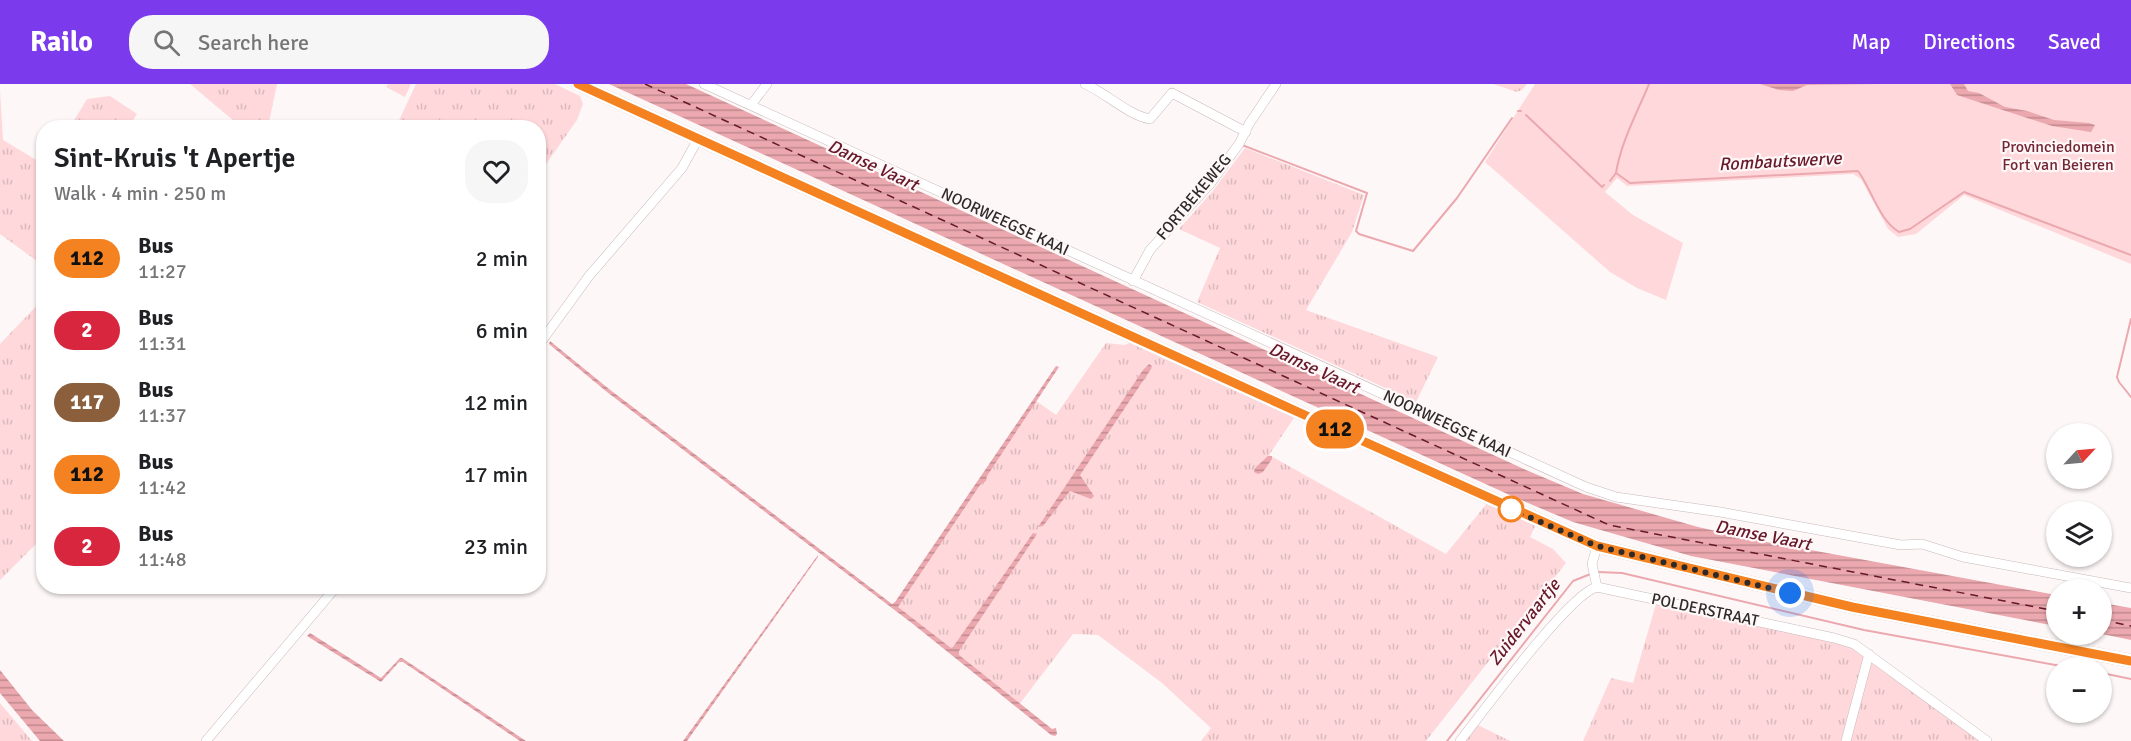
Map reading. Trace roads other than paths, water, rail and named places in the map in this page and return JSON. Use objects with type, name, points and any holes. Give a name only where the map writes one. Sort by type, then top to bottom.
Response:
[{"type":"street","points":[[578,84],[1490,500],[1597,546],[1852,607],[2131,661]]},
{"type":"street","name":"NOORWEEGSE KAAI","points":[[704,84],[1586,487],[1616,497],[1730,514],[1901,545],[1922,544],[1963,557],[2131,588]]},
{"type":"street","points":[[751,105],[767,84]]},
{"type":"street","points":[[1085,84],[1135,113],[1150,119],[1178,84]]},
{"type":"street","name":"FORTBEKEWEG","points":[[1133,280],[1150,250],[1210,184],[1276,84]]},
{"type":"street","points":[[1172,93],[1246,132]]},
{"type":"street","points":[[546,335],[589,276],[682,168],[698,139]]},
{"type":"street","points":[[1460,741],[1556,621],[1596,584],[1593,566],[1597,546]]},
{"type":"street","name":"POLDERSTRAAT","points":[[1596,584],[1854,644],[1987,741]]},
{"type":"street","points":[[206,741],[330,594]]},
{"type":"street","points":[[1846,741],[1869,654]]},
{"type":"waterway","name":"Rombautswerve","points":[[1649,84],[1618,161],[1616,173],[1630,183],[1858,171],[1886,220],[1899,232],[1910,229],[1964,192],[2131,255]]},
{"type":"waterway","points":[[1526,115],[1602,187],[1604,185]]},
{"type":"waterway","points":[[1242,145],[1367,193],[1356,231],[1359,234],[1413,251],[1457,198],[1512,118]]},
{"type":"waterway","points":[[1610,181],[1616,173]]},
{"type":"waterway","name":"Rombautswerve","points":[[2131,319],[2117,377],[2131,397]]},
{"type":"waterway","name":"Zuidervaartje","points":[[1598,572],[1622,573],[1864,630],[2046,663]]},
{"type":"waterway","name":"Zuidervaartje","points":[[1447,741],[1573,581],[1593,573]]},
{"type":"waterway","name":"Zuidervaartje","points":[[2112,675],[2131,679]]},
{"type":"park label","name":"Provinciedomein Fort van Beieren","points":[[2058,156]]},
{"type":"water label","name":"Damse Vaart","points":[[873,165]]},
{"type":"water label","name":"Damse Vaart","points":[[1314,368]]},
{"type":"water label","name":"Damse Vaart","points":[[1763,535]]}]
